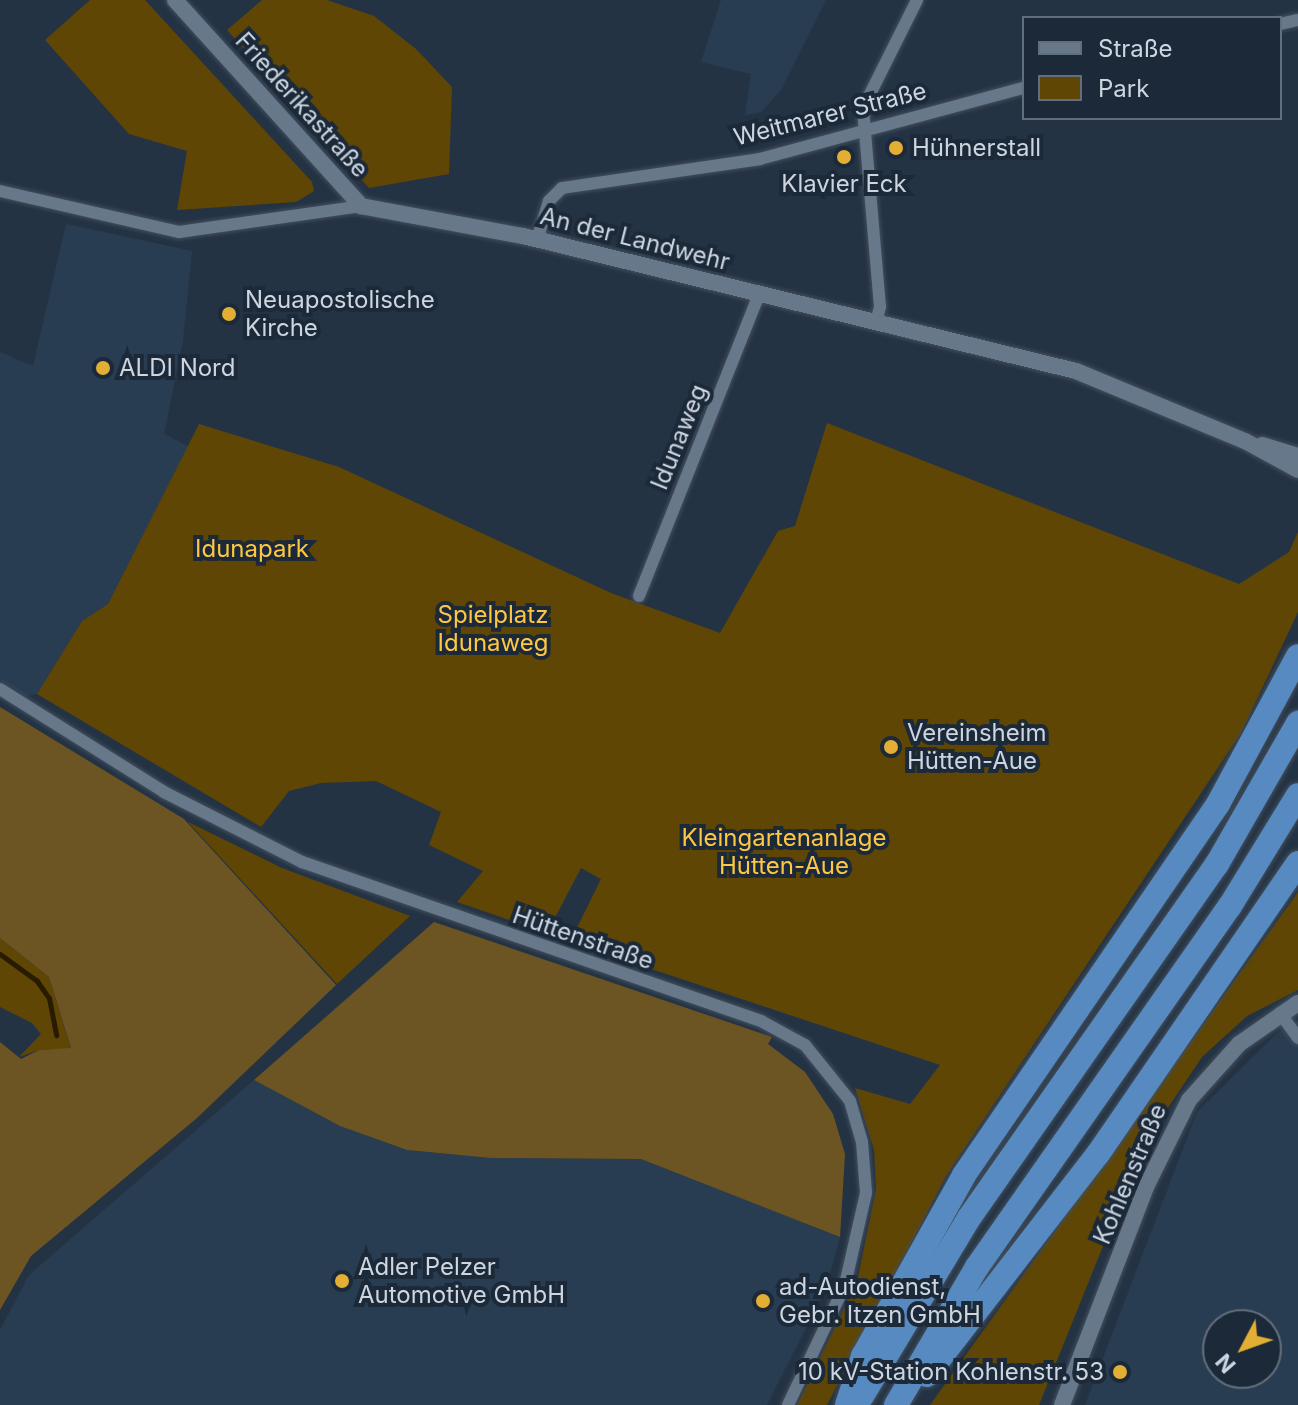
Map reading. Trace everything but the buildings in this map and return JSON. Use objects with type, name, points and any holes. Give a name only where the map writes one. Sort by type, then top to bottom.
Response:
[{"type":"highway","points":[[847,1405],[863,1356],[964,1175],[1218,804],[1298,656]]},
{"type":"highway","points":[[857,1405],[969,1218],[1217,864],[1298,723]]},
{"type":"highway","points":[[896,1405],[977,1267],[1230,906],[1298,795]]},
{"type":"highway","points":[[903,1405],[1098,1154],[1298,863]]},
{"type":"street","name":"Friederikastraße","points":[[175,0],[361,206]]},
{"type":"street","points":[[876,322],[878,277],[862,127],[863,108],[917,0]]},
{"type":"street","name":"Weitmarer Straße","points":[[537,240],[549,201],[562,188],[760,159],[862,127],[1022,88]]},
{"type":"street","name":"An der Landwehr","points":[[0,191],[179,232],[361,206],[537,240],[1076,371],[1245,441],[1298,470]]},
{"type":"street","name":"Idunaweg","points":[[639,596],[759,294]]},
{"type":"street","name":"An der Landwehr","points":[[1245,441],[1298,456]]},
{"type":"street","name":"Hüttenstraße","points":[[0,689],[164,792],[302,862],[761,1021],[805,1045],[850,1101],[862,1142],[866,1193],[845,1285],[788,1405]]},
{"type":"street","name":"Kohlenstraße","points":[[1062,1405],[1146,1187],[1189,1100],[1223,1058],[1280,1013],[1298,1003]]},
{"type":"street","points":[[1280,1013],[1298,1038]]},
{"type":"shaded area","points":[[721,0],[826,0],[781,90],[761,112],[745,115],[751,74],[701,62]]},
{"type":"shaded area","points":[[66,224],[192,251],[183,340],[164,434],[188,446],[108,604],[82,621],[37,694],[26,696],[0,680],[0,352],[33,366]]},
{"type":"shaded area","points":[[0,707],[184,819],[336,985],[197,1118],[31,1256],[0,1310],[0,1042],[21,1059],[39,1050],[71,1048],[49,977],[0,938]]},
{"type":"shaded area","points":[[434,922],[772,1037],[768,1044],[805,1072],[833,1114],[845,1154],[840,1237],[641,1159],[491,1158],[407,1150],[340,1126],[254,1080]]},
{"type":"shaded area","points":[[1298,1021],[1298,1405],[1085,1405],[1197,1112],[1278,1032]]},
{"type":"shaded area","points":[[254,1080],[340,1126],[407,1150],[491,1158],[641,1159],[840,1237],[826,1288],[767,1405],[0,1405],[0,1330],[29,1275]]},
{"type":"green space","points":[[90,0],[145,0],[312,182],[314,191],[296,202],[177,210],[187,151],[129,134],[45,40]]},
{"type":"green space","points":[[262,0],[327,0],[374,16],[416,49],[452,87],[449,174],[369,188],[227,30]]},
{"type":"green space","points":[[827,423],[1239,584],[1289,552],[1298,532],[1298,612],[1241,733],[946,1176],[827,1405],[797,1405],[857,1282],[876,1189],[874,1150],[855,1088],[910,1104],[940,1065],[570,942],[601,879],[581,868],[547,933],[457,902],[483,871],[429,845],[441,812],[376,781],[321,783],[289,791],[261,827],[37,694],[82,621],[108,604],[199,424],[339,467],[611,593],[720,633],[778,531],[795,526]]},
{"type":"green space","points":[[188,822],[282,868],[410,916],[337,984]]},
{"type":"green space","points":[[1298,892],[1298,990],[1247,1016],[1202,1057],[1145,1142],[1039,1405],[930,1405]]},
{"type":"green space","points":[[0,938],[49,977],[71,1049],[39,1050],[19,1057],[41,1034],[32,1023],[0,1007]]},
{"type":"waterway","points":[[0,954],[37,981],[49,998],[56,1035]]},
{"type":"place","name":"Hühnerstall","points":[[896,148]]},
{"type":"place","name":"Klavier Eck","points":[[844,157]]},
{"type":"place","name":"Neuapostolische Kirche","points":[[229,314]]},
{"type":"place","name":"ALDI Nord","points":[[103,368]]},
{"type":"place","name":"Vereinsheim Hütten-Aue","points":[[891,747]]},
{"type":"place","name":"Adler Pelzer Automotive GmbH","points":[[342,1281]]},
{"type":"place","name":"ad-Autodienst, Gebr. Itzen GmbH","points":[[763,1301]]},
{"type":"place","name":"10 kV-Station Kohlenstr. 53","points":[[1120,1372]]},
{"type":"park label","name":"Idunapark","points":[[252,549]]},
{"type":"park label","name":"Spielplatz Idunaweg","points":[[493,629]]},
{"type":"park label","name":"Kleingartenanlage Hütten-Aue","points":[[784,852]]}]
